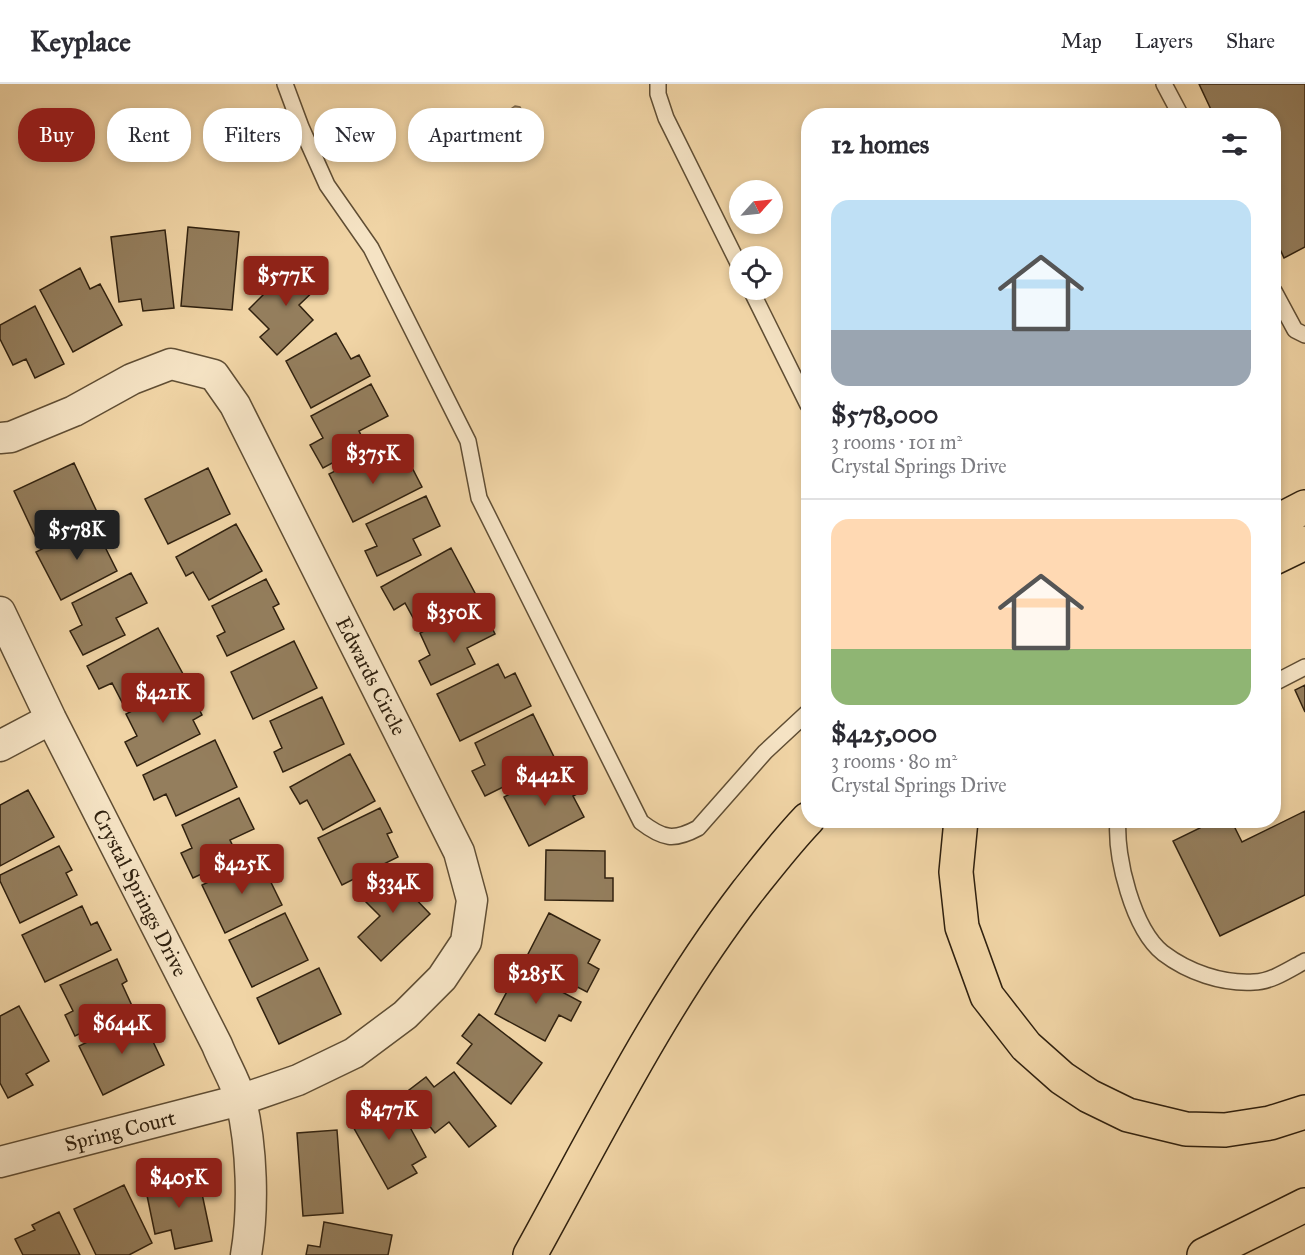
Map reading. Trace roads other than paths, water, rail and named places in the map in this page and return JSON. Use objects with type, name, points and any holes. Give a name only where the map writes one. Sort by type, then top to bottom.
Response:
[{"type":"highway","points":[[1281,519],[1305,507]]},
{"type":"highway","points":[[1281,555],[1305,543]]},
{"type":"highway","points":[[530,1255],[665,1011],[715,934],[801,826]]},
{"type":"highway","points":[[960,828],[956,872],[962,927],[987,996],[1026,1046],[1062,1078],[1089,1096],[1128,1115],[1186,1130],[1225,1130],[1270,1123],[1305,1112]]},
{"type":"highway","points":[[1204,1255],[1305,1205]]},
{"type":"street","name":"Edwards Circle","points":[[0,438],[11,437],[74,411],[132,379],[171,364],[214,375],[235,405],[459,852],[472,900],[466,942],[442,978],[405,1016],[354,1053],[298,1080],[240,1100]]},
{"type":"street","name":"Crystal Springs Drive","points":[[0,612],[51,719],[217,1045],[240,1100],[250,1172],[249,1237],[246,1255]]},
{"type":"street","points":[[0,746],[51,719]]},
{"type":"street","name":"Spring Court","points":[[0,1162],[240,1100]]},
{"type":"lane","points":[[285,84],[327,185],[371,248],[468,441],[479,498],[641,822],[657,834],[671,837],[686,835],[698,828],[765,752],[801,719]]},
{"type":"lane","points":[[658,84],[658,94],[666,118],[730,246]]},
{"type":"lane","points":[[1164,84],[1176,108]]},
{"type":"lane","points":[[756,300],[801,391]]},
{"type":"lane","points":[[1281,304],[1295,330],[1305,335]]},
{"type":"lane","points":[[1281,679],[1305,667]]},
{"type":"lane","points":[[1118,828],[1117,838],[1126,885],[1136,915],[1161,952],[1192,971],[1225,980],[1256,983],[1305,961]]}]
